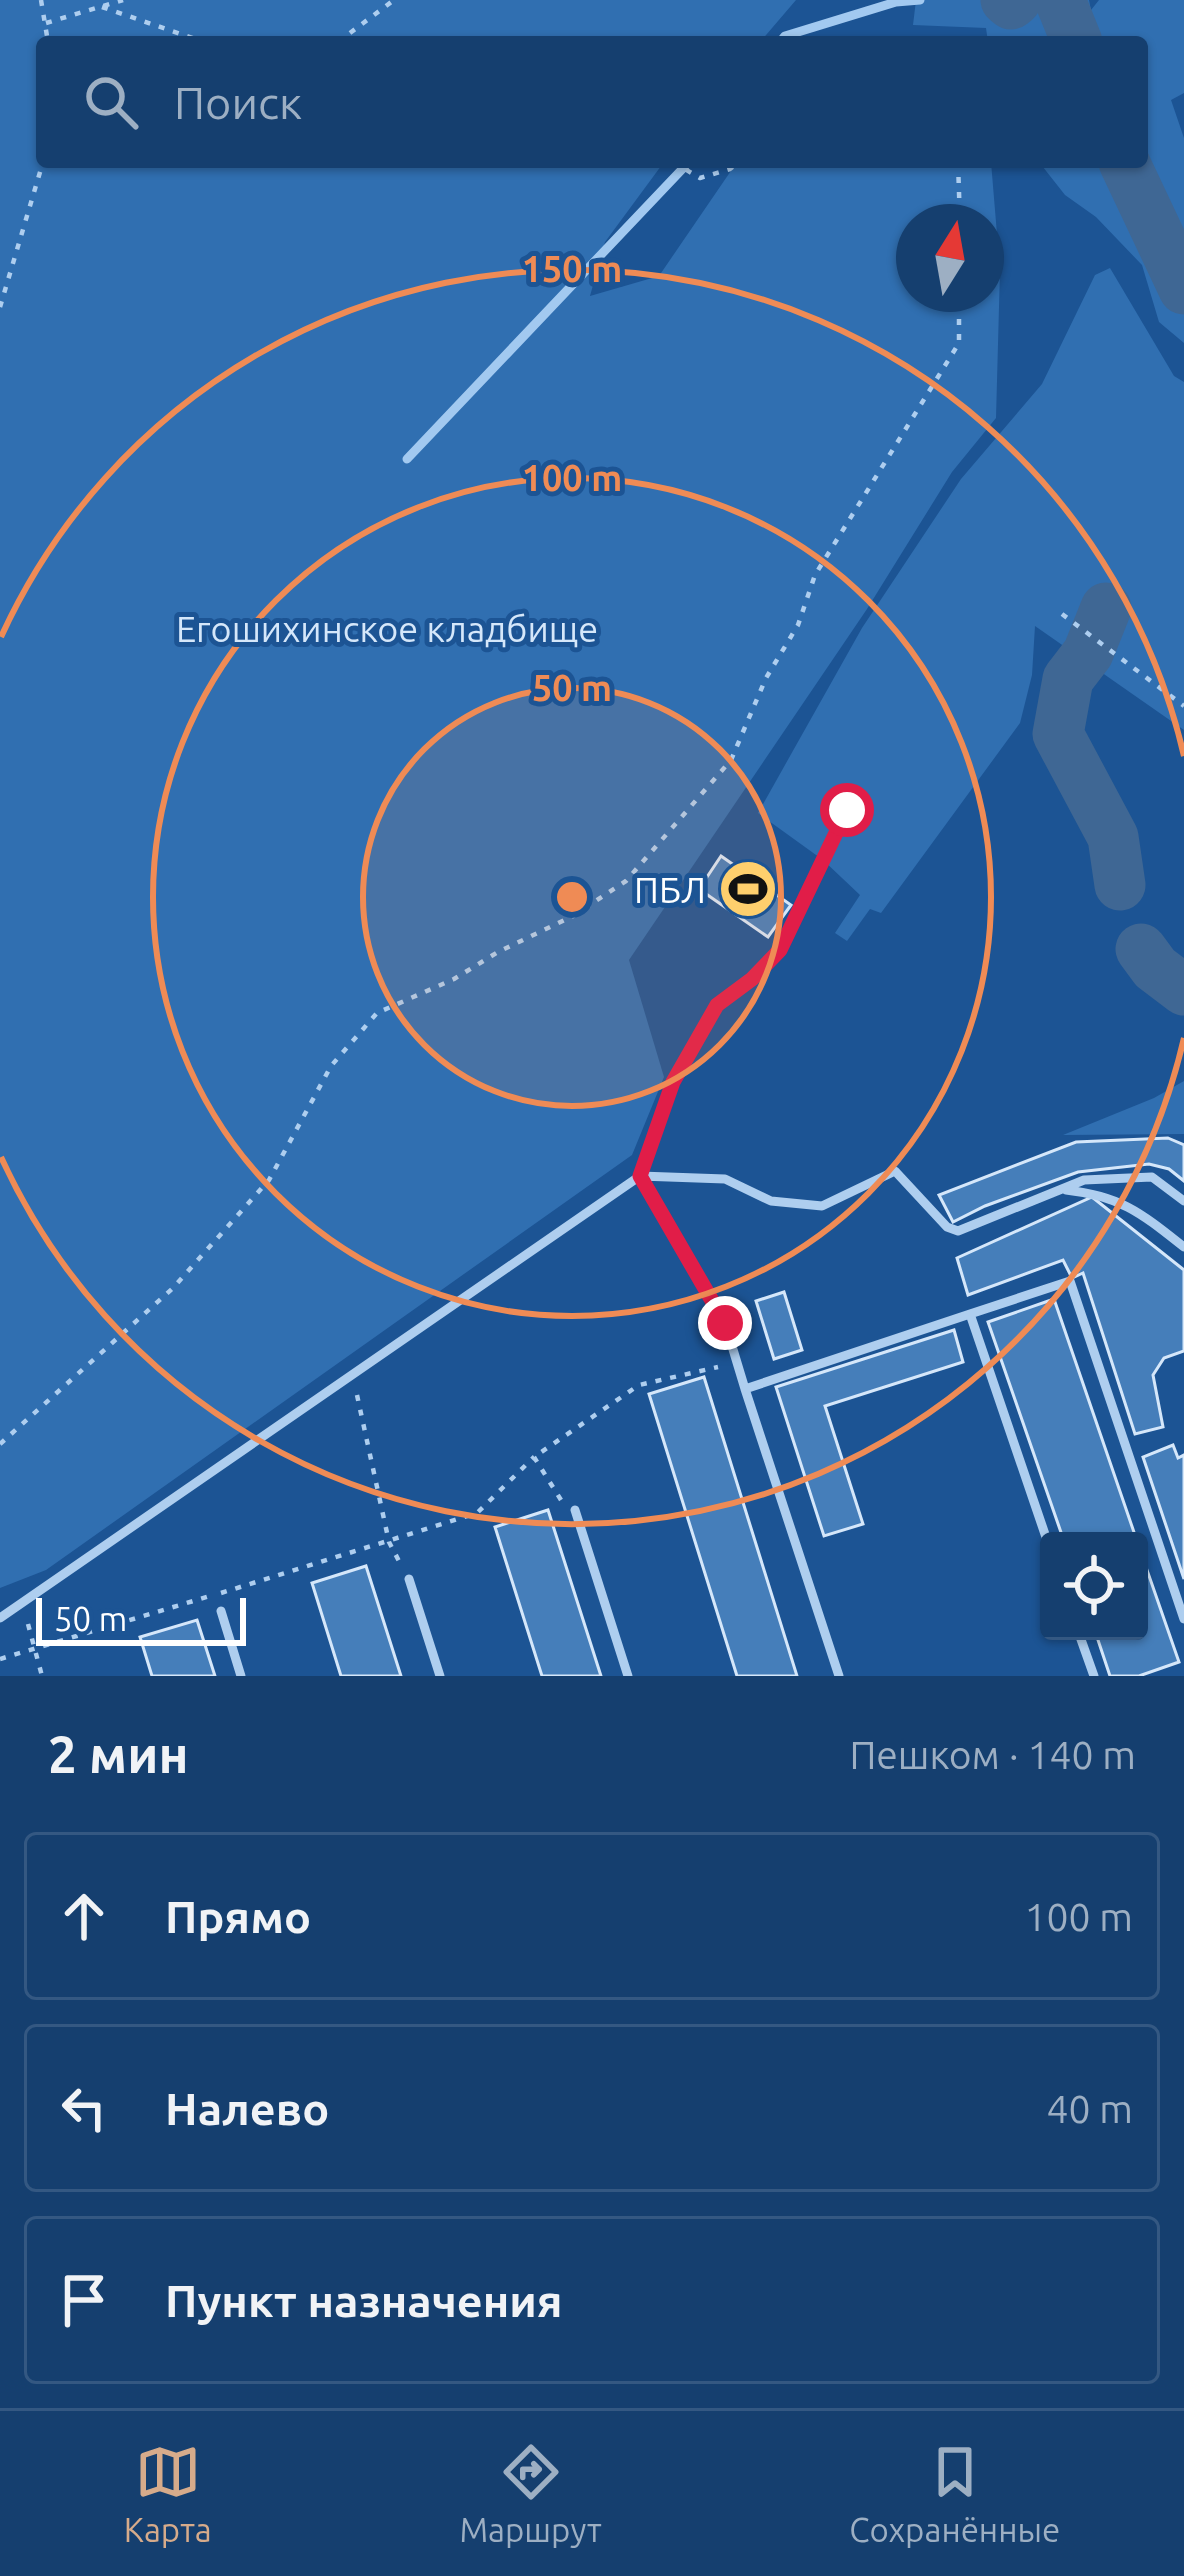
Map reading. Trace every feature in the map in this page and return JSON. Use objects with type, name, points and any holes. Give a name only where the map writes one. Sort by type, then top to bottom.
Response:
[{"type":"lane","points":[[0,1618],[640,1176],[673,1082],[717,1005],[780,950],[847,810]]},
{"type":"lane","points":[[640,1176],[725,1179],[770,1202],[822,1206],[895,1171],[947,1227],[958,1231],[1084,1180],[1152,1177],[1184,1201]]},
{"type":"lane","points":[[640,1176],[725,1323],[839,1676]]},
{"type":"lane","points":[[1060,1189],[1102,1194],[1130,1204],[1184,1247]]},
{"type":"lane","points":[[745,1389],[1070,1281],[1184,1619]]},
{"type":"lane","points":[[970,1314],[1044,1532]]},
{"type":"lane","points":[[575,1510],[628,1676]]},
{"type":"lane","points":[[409,1579],[440,1676]]},
{"type":"lane","points":[[221,1611],[241,1676]]},
{"type":"lane","points":[[1081,1640],[1094,1676]]},
{"type":"path","points":[[41,0],[47,36]]},
{"type":"path","points":[[46,23],[123,0]]},
{"type":"path","points":[[346,36],[394,0]]},
{"type":"path","points":[[102,7],[187,36]]},
{"type":"path","points":[[0,307],[41,168]]},
{"type":"path","points":[[683,168],[700,178],[731,168]]},
{"type":"path","points":[[958,168],[959,204]]},
{"type":"path","points":[[0,1444],[173,1288],[269,1180],[331,1066],[377,1013],[454,979],[573,916],[626,880],[731,760],[766,678],[798,625],[815,575],[958,343],[959,312]]},
{"type":"path","points":[[1062,614],[1184,706]]},
{"type":"path","points":[[0,1659],[477,1513],[534,1457],[639,1384],[729,1364]]},
{"type":"path","points":[[352,1375],[389,1542],[409,1579]]},
{"type":"path","points":[[534,1457],[562,1501],[575,1510]]},
{"type":"path","points":[[21,1604],[42,1676]]},
{"type":"green space","name":"Егошихинское кладбище","points":[[0,0],[796,0],[765,36],[36,36],[36,168],[660,168],[605,242],[590,296],[659,276],[733,168],[992,168],[994,204],[896,204],[896,312],[999,312],[996,418],[952,472],[867,609],[629,960],[664,1077],[632,1155],[46,1570],[0,1588]]},
{"type":"green space","points":[[916,0],[1089,0],[1091,10],[1099,0],[1184,0],[1184,93],[1171,100],[1184,138],[1184,343],[1159,322],[1142,265],[1096,217],[1065,195],[1044,168],[1148,168],[1148,36],[987,36],[986,28],[913,25]]},
{"type":"green space","points":[[1110,268],[1174,376],[1184,382],[1184,730],[1035,626],[1032,675],[1020,723],[881,913],[870,909],[847,941],[835,933],[860,895],[823,860],[758,813],[862,628],[961,479],[1042,384],[1095,275]]},
{"type":"green space","points":[[1184,1081],[1184,1134],[1063,1135],[1154,1098]]},
{"type":"building","points":[[721,856],[791,905],[768,937],[699,889]]},
{"type":"building","points":[[1168,1138],[1184,1145],[1184,1181],[1169,1169],[1149,1164],[1078,1172],[953,1222],[939,1195],[1076,1142]]},
{"type":"building","points":[[1092,1197],[1184,1270],[1184,1351],[1164,1358],[1153,1375],[1163,1427],[1135,1434],[1083,1273],[1072,1278],[1063,1260],[968,1295],[957,1258]]},
{"type":"building","points":[[784,1292],[802,1350],[774,1359],[756,1301]]},
{"type":"building","points":[[1054,1299],[1134,1532],[1061,1532],[988,1322]]},
{"type":"building","points":[[954,1330],[963,1362],[825,1406],[863,1524],[824,1536],[776,1387]]},
{"type":"building","points":[[704,1377],[797,1676],[737,1676],[649,1394]]},
{"type":"building","points":[[1173,1445],[1178,1458],[1184,1455],[1184,1579],[1143,1457]]},
{"type":"building","points":[[548,1510],[601,1676],[542,1676],[495,1527]]},
{"type":"building","points":[[366,1566],[401,1676],[341,1676],[312,1583]]},
{"type":"building","points":[[1148,1573],[1179,1662],[1139,1676],[1110,1676],[1098,1640],[1148,1640]]},
{"type":"building","points":[[197,1620],[215,1676],[152,1676],[140,1637]]},
{"type":"waterway","points":[[785,36],[896,2],[920,0]]},
{"type":"waterway","points":[[1006,0],[1011,4],[1016,0]]},
{"type":"waterway","points":[[1060,0],[1075,36]]},
{"type":"waterway","points":[[407,459],[683,168]]},
{"type":"waterway","points":[[1127,168],[1184,289]]},
{"type":"waterway","points":[[1106,608],[1088,653],[1068,679],[1058,734],[1113,837],[1120,885]]},
{"type":"waterway","points":[[1141,949],[1155,968],[1184,990]]},
{"type":"place","name":"ПБЛ","points":[[748,889]]},
{"type":"route","points":[[725,1323],[640,1176],[673,1082],[717,1005],[780,950],[847,810]]}]
